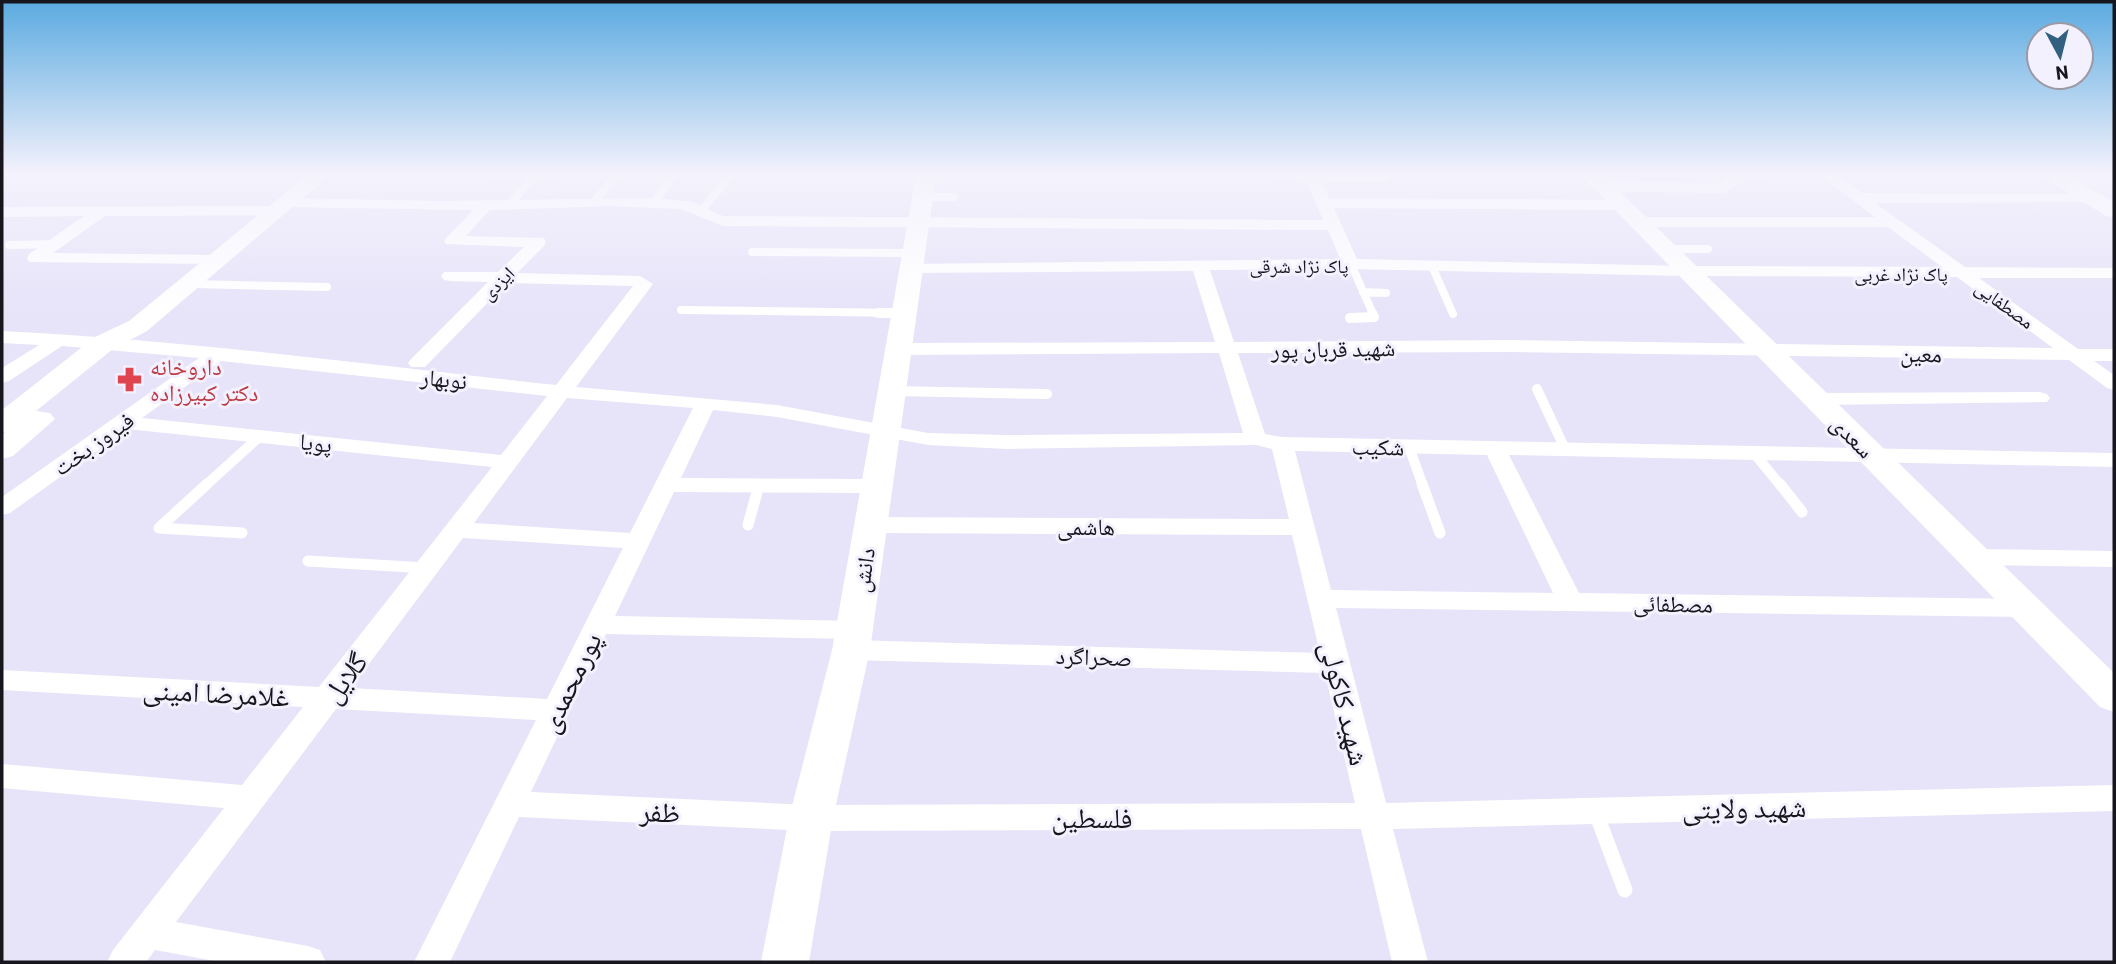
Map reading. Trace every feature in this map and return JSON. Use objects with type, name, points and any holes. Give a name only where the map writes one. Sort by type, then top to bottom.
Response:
[{"type":"street","points":[[89,220],[35,258],[217,259]]},
{"type":"street","points":[[2,450],[124,338],[266,220]]},
{"type":"street","name":"ایزدی","points":[[418,363],[539,241],[452,241],[472,220]]},
{"type":"street","points":[[717,220],[825,220]]},
{"type":"street","name":"دانش","points":[[785,962],[811,818],[853,640],[903,313],[924,220]]},
{"type":"street","name":"پاک نژاد شرقی","points":[[930,220],[1200,265],[1351,264],[1687,271]]},
{"type":"street","points":[[991,220],[1333,225]]},
{"type":"street","points":[[1331,220],[1351,264]]},
{"type":"street","name":"سعدی","points":[[1636,220],[2110,690]]},
{"type":"street","points":[[1866,220],[1888,222]]},
{"type":"street","name":"مصطفایی","points":[[1885,220],[2114,384]]},
{"type":"street","name":"شهید کاکولی","points":[[1200,265],[1226,349],[1269,442],[1303,527],[1410,962]]},
{"type":"street","name":"پاک نژاد غربی","points":[[1687,271],[2114,273]]},
{"type":"street","points":[[450,276],[502,279]]},
{"type":"street","name":"گلایل","points":[[125,962],[563,392],[644,282],[502,279]]},
{"type":"street","name":"نوبهار","points":[[2,337],[61,340],[124,338],[219,354],[563,392],[706,402],[777,411],[884,432]]},
{"type":"street","points":[[2,424],[124,338]]},
{"type":"street","points":[[2,377],[61,340]]},
{"type":"street","name":"شهید قربان پور","points":[[897,349],[1510,346],[1768,351]]},
{"type":"street","name":"معین","points":[[1768,351],[2114,355]]},
{"type":"street","name":"فیروز بخت","points":[[2,508],[219,354]]},
{"type":"street","points":[[1817,399],[2040,398]]},
{"type":"street","name":"پورمحمدی","points":[[432,962],[706,402]]},
{"type":"street","name":"پویا","points":[[123,422],[509,462]]},
{"type":"street","name":"شکیب","points":[[884,432],[928,439],[1007,442],[1269,442],[2114,460]]},
{"type":"street","points":[[1495,448],[1570,602]]},
{"type":"street","points":[[666,485],[876,486]]},
{"type":"street","name":"هاشمی","points":[[870,525],[1303,527]]},
{"type":"street","points":[[456,530],[638,541]]},
{"type":"street","points":[[1975,557],[2114,559]]},
{"type":"street","name":"مصطفائی","points":[[1320,599],[2025,608]]},
{"type":"street","name":"صحراگرد","points":[[598,625],[1336,663]]},
{"type":"street","name":"غلامرضا امینی","points":[[2,680],[556,710]]},
{"type":"street","points":[[2,776],[250,799]]},
{"type":"street","name":"شهید ولایتی","points":[[1374,816],[2114,797]]},
{"type":"street","name":"ظفر","points":[[509,804],[811,818]]},
{"type":"street","name":"فلسطین","points":[[811,818],[1374,816]]},
{"type":"street","points":[[147,933],[308,962]]},
{"type":"lane","points":[[752,252],[919,220]]},
{"type":"lane","points":[[9,245],[54,244]]},
{"type":"lane","points":[[1665,249],[1708,250]]},
{"type":"lane","points":[[1350,318],[1374,317],[1351,264]]},
{"type":"lane","points":[[1432,266],[1453,314]]},
{"type":"lane","points":[[188,284],[327,287]]},
{"type":"lane","points":[[1363,292],[1386,293]]},
{"type":"lane","points":[[681,310],[903,313]]},
{"type":"lane","points":[[1537,390],[1565,449]]},
{"type":"lane","points":[[890,391],[1047,394]]},
{"type":"lane","points":[[242,533],[159,528],[260,436]]},
{"type":"lane","points":[[1409,447],[1440,533]]},
{"type":"lane","points":[[1754,453],[1802,512]]},
{"type":"lane","points":[[748,525],[759,485]]},
{"type":"lane","points":[[308,561],[427,568]]},
{"type":"lane","points":[[1595,810],[1625,890]]},
{"type":"place","name":"داروخانه دکتر کبیرزاده","points":[[130,379]]}]
